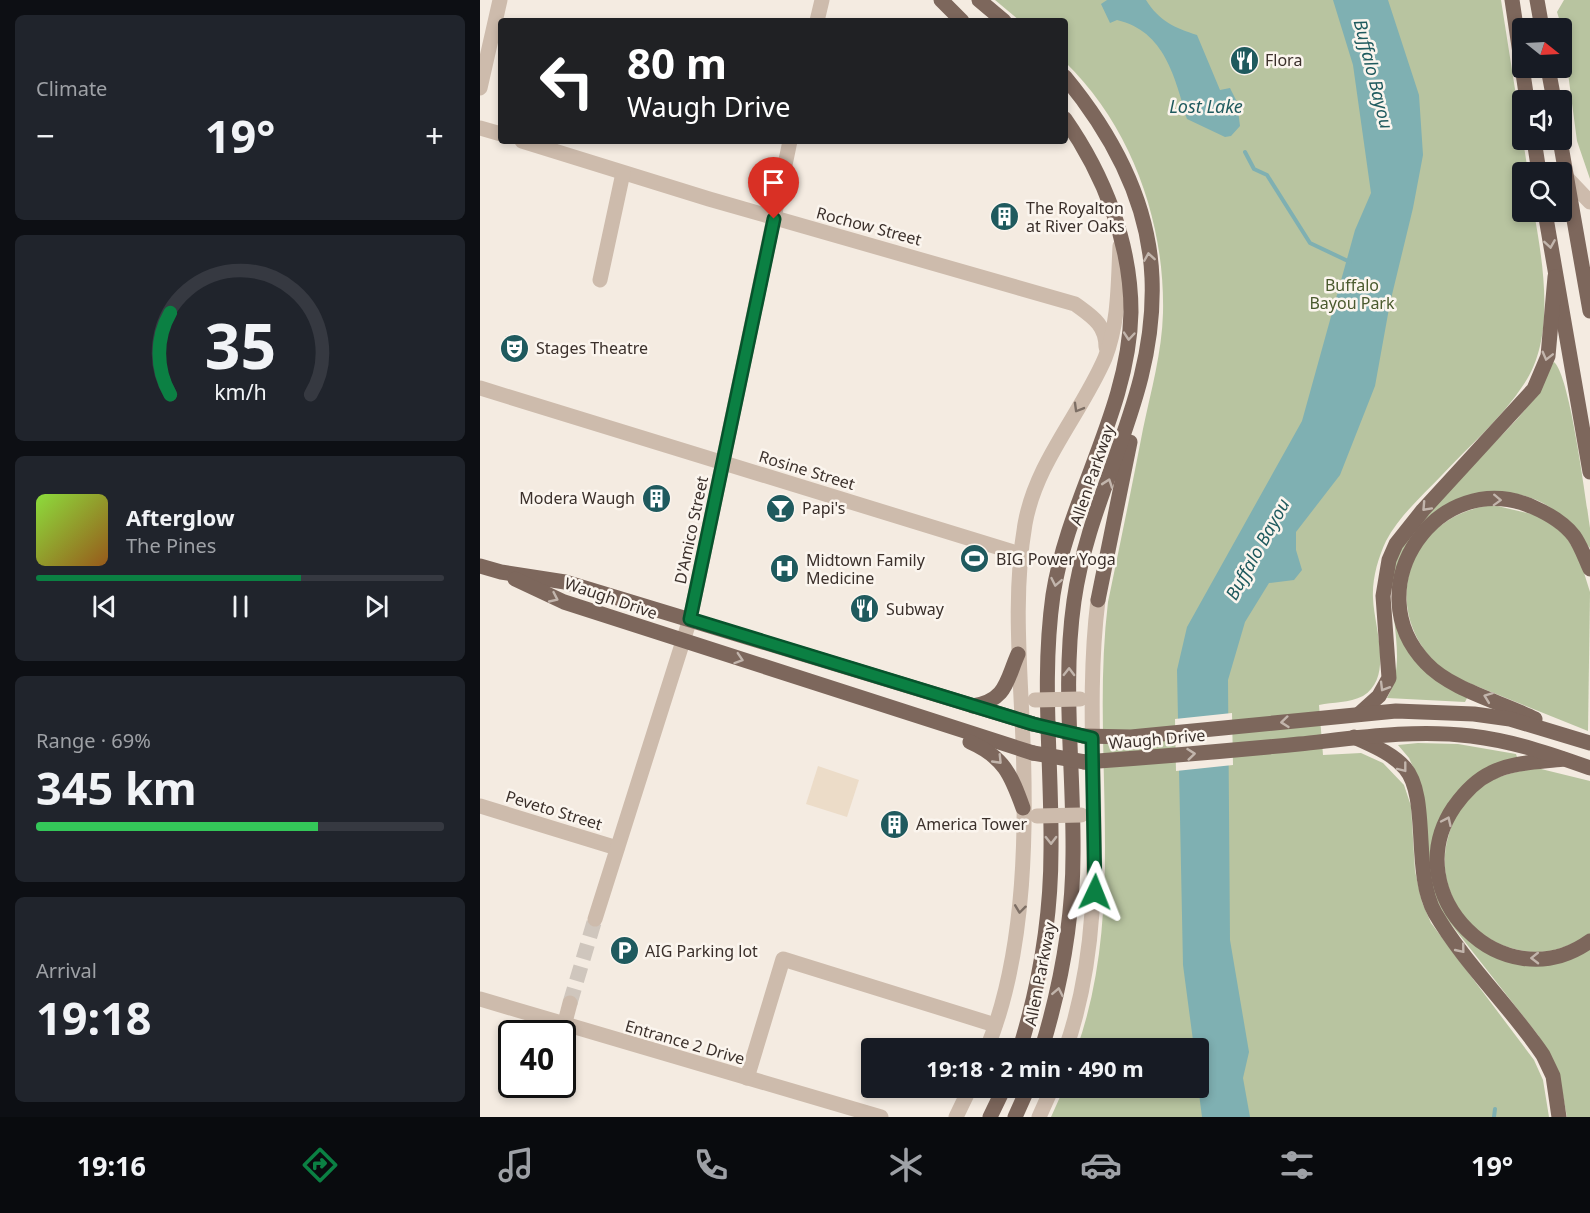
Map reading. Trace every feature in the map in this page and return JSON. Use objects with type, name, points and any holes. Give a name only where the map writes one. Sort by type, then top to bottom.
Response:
[{"type":"main road","points":[[941,0],[959,18]]},
{"type":"main road","points":[[979,0],[1000,18]]},
{"type":"main road","points":[[1512,0],[1526,90]]},
{"type":"main road","points":[[1537,0],[1540,18]]},
{"type":"main road","name":"Allen Parkway","points":[[1045,1038],[1057,995],[1071,900],[1073,854],[1068,681],[1074,598],[1092,528],[1139,393],[1148,357],[1152,314],[1152,275],[1137,202],[1110,138],[1068,81]]},
{"type":"main road","name":"Allen Parkway","points":[[1023,1038],[1035,1001],[1050,901],[1051,849],[1046,679],[1048,634],[1062,554],[1120,387],[1129,341],[1129,277],[1120,239],[1098,175],[1068,124]]},
{"type":"main road","points":[[1572,208],[1590,311]]},
{"type":"main road","points":[[1547,222],[1590,472]]},
{"type":"main road","points":[[1359,714],[1379,696],[1389,678],[1383,596],[1389,560],[1396,544],[1423,510],[1534,389],[1548,356],[1555,277]]},
{"type":"main road","points":[[1098,600],[1148,357]]},
{"type":"main road","points":[[1559,732],[1508,705],[1455,685],[1425,663],[1403,628],[1399,605],[1399,581],[1406,560],[1417,539],[1433,521],[1468,503],[1487,499],[1505,499],[1527,504],[1561,523],[1581,548],[1590,569]]},
{"type":"main road","name":"Waugh Drive","points":[[480,566],[501,572],[565,582],[1028,723],[1088,737],[1131,737],[1396,711],[1474,714],[1510,719],[1590,743]]},
{"type":"main road","name":"Waugh Drive","points":[[501,572],[564,602],[954,729],[1028,751],[1089,762],[1133,760],[1407,734],[1471,736],[1515,744],[1590,768]]},
{"type":"main road","points":[[973,706],[987,703],[1004,690],[1018,654]]},
{"type":"main road","points":[[954,729],[965,739],[988,749],[1005,767],[1023,808]]},
{"type":"main road","points":[[1350,738],[1384,752],[1406,769],[1416,802],[1422,871],[1434,911],[1543,1055],[1553,1076],[1559,1117]]},
{"type":"main road","points":[[1565,759],[1510,766],[1491,773],[1475,784],[1462,796],[1442,830],[1437,869],[1448,905],[1458,921],[1488,947],[1506,955],[1547,958],[1566,954],[1590,941]]},
{"type":"main road","points":[[990,1117],[999,1098]]},
{"type":"main road","points":[[1015,1117],[1024,1098]]},
{"type":"street","points":[[480,88],[500,0]]},
{"type":"street","points":[[818,18],[822,0]]},
{"type":"street","points":[[480,128],[498,133]]},
{"type":"street","name":"Rochow Street","points":[[531,144],[774,219],[1075,304],[1095,319],[1104,330],[1106,356]]},
{"type":"street","name":"D'Amico Street","points":[[595,919],[690,619],[789,144]]},
{"type":"street","points":[[600,280],[623,173]]},
{"type":"street","points":[[1572,183],[1590,202]]},
{"type":"street","points":[[990,1038],[1006,993],[1015,947],[1021,896],[1028,723],[1021,688],[1018,654],[1020,554],[1026,521],[1040,478],[1106,356],[1116,315],[1120,239]]},
{"type":"street","points":[[1586,281],[1590,262]]},
{"type":"street","name":"Rosine Street","points":[[480,388],[1020,554]]},
{"type":"street","points":[[1069,1038],[1084,982],[1092,930],[1096,874],[1086,696],[1098,600]]},
{"type":"street","points":[[1021,688],[1035,700],[1086,696]]},
{"type":"street","name":"Peveto Street","points":[[480,806],[616,852]]},
{"type":"street","points":[[1023,825],[1029,818],[1037,816],[1082,815],[1089,818],[1095,825]]},
{"type":"street","name":"Peveto Street","points":[[480,817],[616,852]]},
{"type":"street","points":[[747,1078],[783,959],[995,1025]]},
{"type":"street","name":"Entrance 2 Drive","points":[[480,999],[545,1020]]},
{"type":"street","points":[[566,1020],[570,1003]]},
{"type":"street","name":"Entrance 2 Drive","points":[[576,1029],[881,1117]]},
{"type":"street","points":[[956,1117],[965,1098]]},
{"type":"street","points":[[1039,1117],[1048,1098]]},
{"type":"green space","name":"Buffalo Bayou Park","points":[[995,0],[1501,0],[1515,90],[1512,90],[1512,150],[1525,150],[1526,162],[1512,162],[1512,222],[1536,222],[1541,254],[1544,300],[1544,323],[1540,345],[1534,365],[1524,384],[1506,408],[1412,506],[1386,541],[1373,583],[1380,665],[1378,677],[1372,688],[1358,698],[1319,705],[1323,755],[1361,753],[1383,763],[1404,785],[1411,806],[1415,871],[1422,902],[1431,923],[1534,1060],[1543,1080],[1549,1117],[1051,1117],[1060,1098],[1209,1098],[1209,1038],[1080,1038],[1092,993],[1101,938],[1105,826],[1104,658],[1108,602],[1158,357],[1163,313],[1158,244],[1140,177],[1126,145],[1108,115],[1088,87],[1068,65],[1068,18],[1016,18]]},
{"type":"green space","points":[[1564,0],[1590,0],[1590,179],[1577,141],[1569,78],[1572,78],[1572,18],[1559,18],[1557,12]]},
{"type":"green space","points":[[1554,362],[1566,390],[1571,413],[1590,528],[1590,548],[1554,510],[1519,494],[1503,492],[1471,495],[1456,500],[1429,517],[1411,538],[1397,624],[1468,696],[1465,702],[1387,698],[1394,681],[1397,664],[1392,591],[1393,573],[1398,555],[1407,538],[1436,501],[1509,428],[1532,401]]},
{"type":"green space","points":[[1493,505],[1540,516],[1565,535],[1580,560],[1590,592],[1588,731],[1449,675],[1426,652],[1412,627],[1407,600],[1409,574],[1419,549],[1437,528],[1462,513]]},
{"type":"green space","points":[[1458,744],[1516,754],[1517,757],[1451,799],[1437,826],[1432,846],[1436,891],[1453,924],[1469,940],[1537,964],[1568,960],[1590,949],[1590,1117],[1567,1117],[1559,1075],[1538,1035],[1443,914],[1432,889],[1420,782],[1409,758],[1398,745]]},
{"type":"green space","points":[[1537,768],[1590,781],[1590,935],[1559,949],[1545,952],[1516,949],[1496,942],[1478,930],[1453,898],[1446,878],[1445,856],[1453,822],[1469,795],[1496,778]]},
{"type":"shaded area","points":[[818,766],[859,780],[847,817],[806,804]]},
{"type":"water","name":"Lost Lake","points":[[1107,0],[1146,0],[1168,23],[1197,35],[1220,90],[1230,88],[1237,102],[1240,126],[1231,136],[1225,137],[1187,119],[1172,73],[1157,45],[1133,26],[1117,20],[1110,23],[1101,4]]},
{"type":"water","name":"Buffalo Bayou","points":[[1333,0],[1388,0],[1419,95],[1423,155],[1390,303],[1375,386],[1340,475],[1296,532],[1296,550],[1302,570],[1294,580],[1269,583],[1245,622],[1228,680],[1230,940],[1249,1052],[1243,1078],[1250,1117],[1202,1117],[1200,1098],[1209,1098],[1209,1038],[1193,1038],[1183,965],[1177,670],[1187,627],[1302,421],[1355,230],[1371,193],[1353,65]]},
{"type":"pier","points":[[1232,713],[1233,765],[1176,771],[1175,719]]},
{"type":"waterway","points":[[1245,152],[1254,169],[1267,175],[1310,243],[1350,262]]},
{"type":"waterway","points":[[1494,1117],[1495,1109]]},
{"type":"tunnel","points":[[570,1003],[595,919]]},
{"type":"place","name":"Flora","points":[[1244,60]]},
{"type":"place","name":"The Royalton at River Oaks","points":[[1005,217]]},
{"type":"place","name":"Stages Theatre","points":[[515,348]]},
{"type":"place","name":"Modera Waugh","points":[[656,498]]},
{"type":"place","name":"Papi's","points":[[781,508]]},
{"type":"place","name":"BIG Power Yoga","points":[[975,559]]},
{"type":"place","name":"Midtown Family Medicine","points":[[785,569]]},
{"type":"place","name":"Subway","points":[[865,609]]},
{"type":"place","name":"America Tower","points":[[895,824]]},
{"type":"place","name":"AIG Parking lot","points":[[624,951]]},
{"type":"route","points":[[774,219],[729,443],[690,619],[1033,724],[1092,738],[1095,892]]}]
